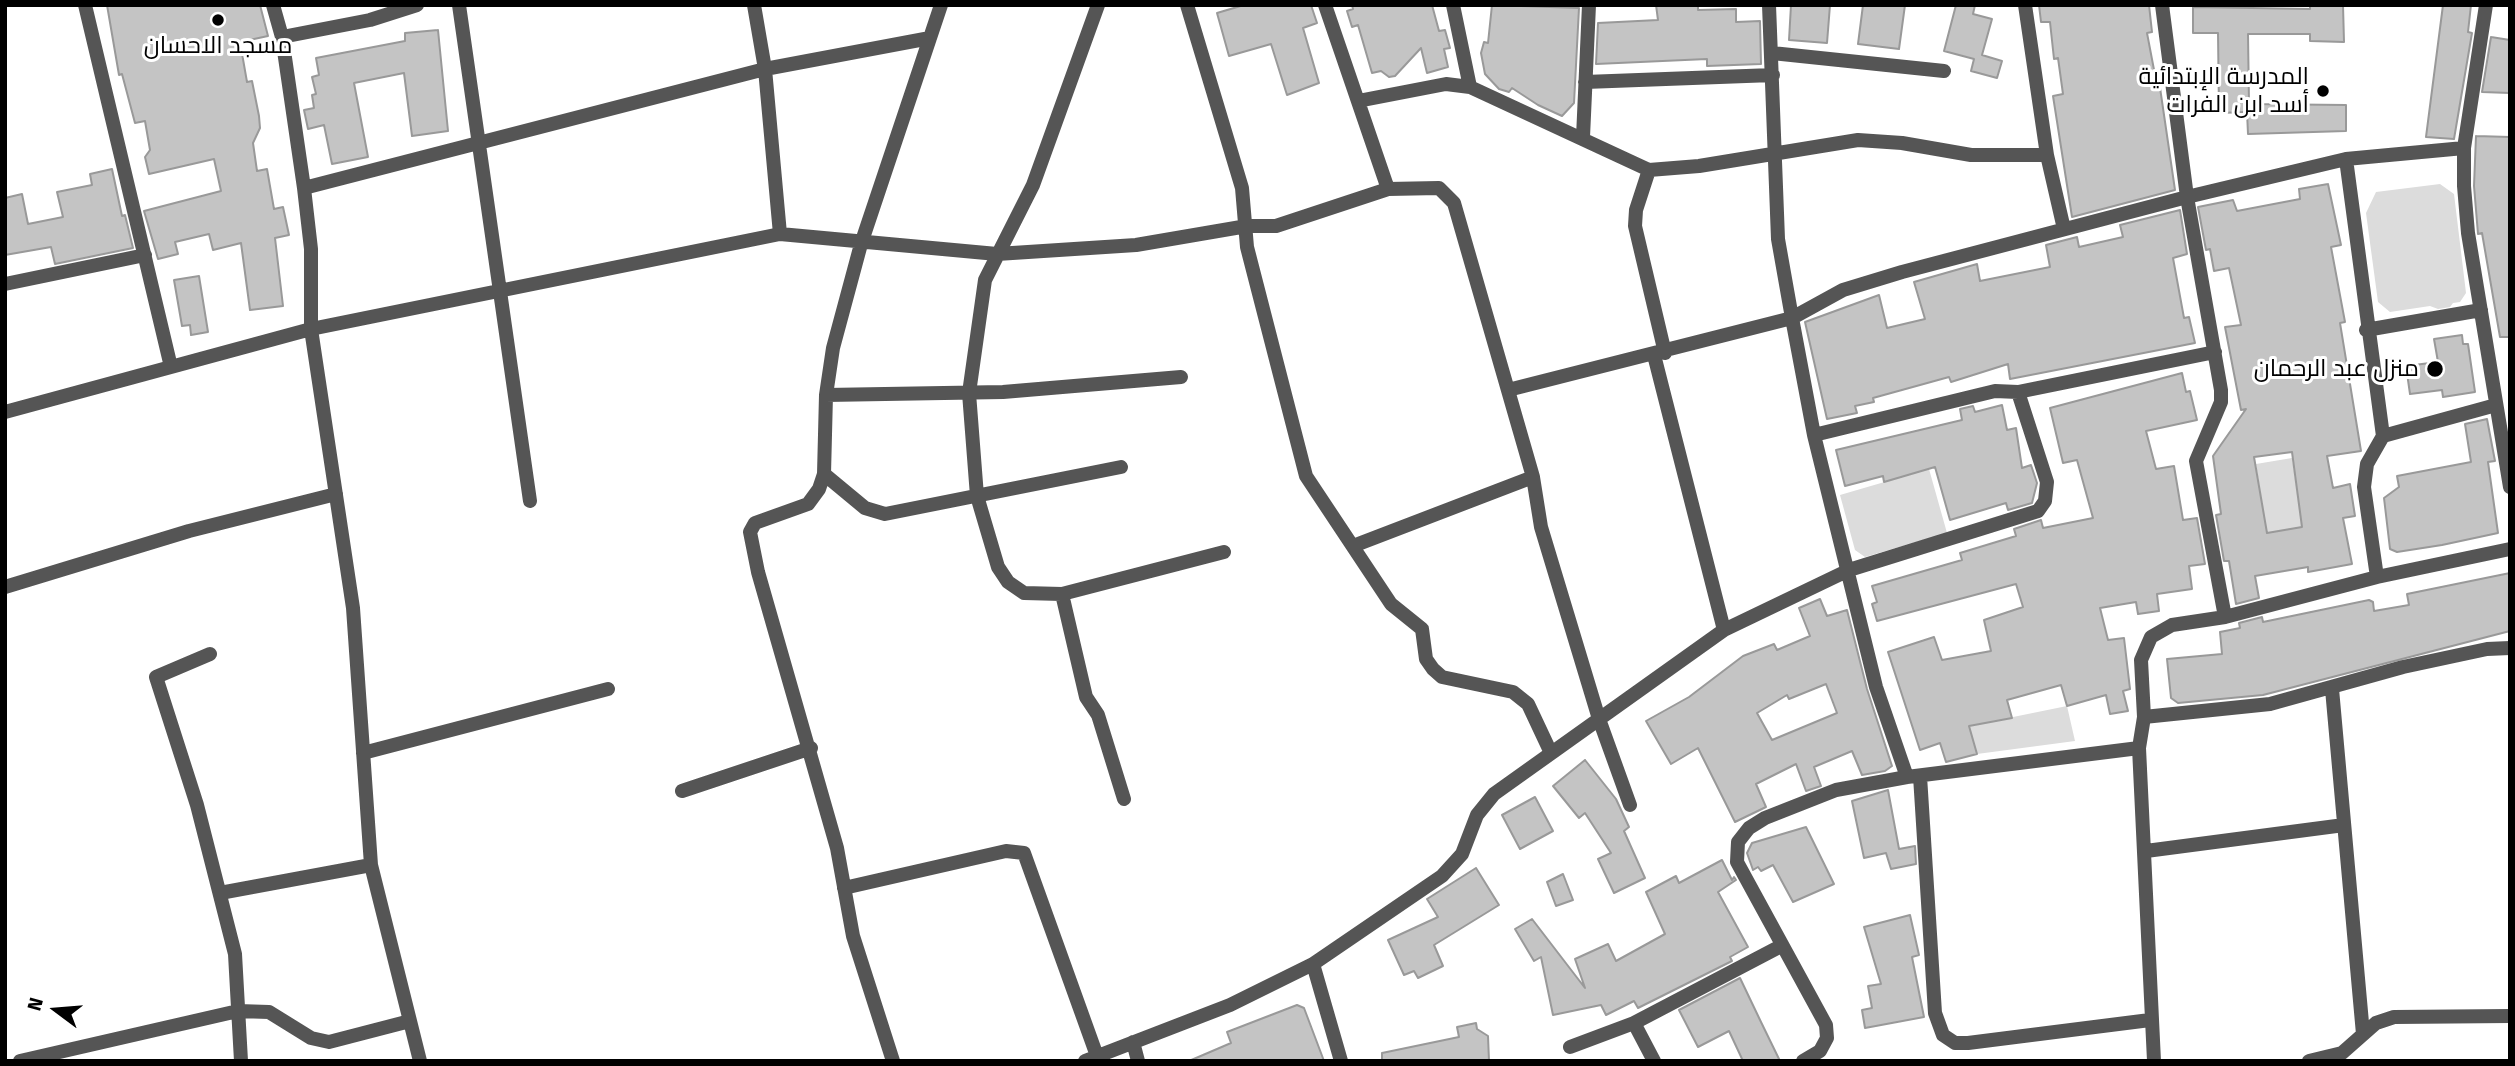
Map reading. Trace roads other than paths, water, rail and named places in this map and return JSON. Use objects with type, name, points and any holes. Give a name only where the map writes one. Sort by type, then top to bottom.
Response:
[{"type":"street","points":[[85,5],[171,367]]},
{"type":"street","points":[[273,5],[282,37],[304,188],[312,249],[311,329],[353,608],[371,865],[420,1061]]},
{"type":"street","points":[[282,37],[370,20],[417,5]]},
{"type":"street","points":[[459,5],[530,501]]},
{"type":"street","points":[[754,5],[765,69],[780,234]]},
{"type":"street","points":[[892,1061],[853,936],[837,848],[811,748],[758,572],[750,532],[755,523],[808,504],[824,474],[826,395],[833,348],[861,244],[941,5]]},
{"type":"street","points":[[1098,5],[1033,185],[985,280],[969,393],[977,496],[998,567],[1008,582],[1024,593],[1062,594],[1224,552]]},
{"type":"street","points":[[1187,5],[1242,188],[1247,247],[1306,476],[1391,604],[1422,629],[1426,659],[1433,669],[1442,677],[1513,692],[1528,704],[1551,753]]},
{"type":"street","points":[[1325,5],[1388,189]]},
{"type":"street","points":[[1453,5],[1471,87]]},
{"type":"street","points":[[1583,137],[1589,5]]},
{"type":"street","points":[[1769,5],[1778,239],[1814,435],[1876,687],[1914,777],[1935,1013],[1943,1035],[1955,1043],[1968,1043],[2150,1020]]},
{"type":"street","points":[[2025,5],[2047,155],[2064,229]]},
{"type":"street","points":[[2162,5],[2187,197],[2215,352],[2221,402],[2196,461],[2225,617]]},
{"type":"street","points":[[2486,5],[2464,148],[2468,233],[2510,487]]},
{"type":"street","points":[[304,188],[765,69],[930,38]]},
{"type":"street","points":[[1772,54],[1944,71]]},
{"type":"street","points":[[1585,82],[1773,75]]},
{"type":"street","points":[[1358,102],[1446,84],[1471,87],[1649,170],[1699,166],[1858,140],[1902,143],[1971,155],[2047,155]]},
{"type":"street","points":[[1508,390],[1660,354],[1792,318],[1843,290],[2187,197],[2346,159],[2464,148]]},
{"type":"street","points":[[2346,159],[2366,330],[2382,436],[2367,464],[2364,487],[2377,577]]},
{"type":"street","points":[[1649,170],[1636,210],[1635,226],[1660,354],[1724,631]]},
{"type":"street","points":[[5,412],[311,329],[500,293],[780,234],[861,244],[997,254],[1136,245],[1247,226],[1276,226],[1388,189],[1439,188],[1454,203],[1533,477],[1541,527],[1599,719],[1630,805]]},
{"type":"street","points":[[5,284],[145,255]]},
{"type":"street","points":[[2366,330],[2481,310]]},
{"type":"street","points":[[1814,435],[1995,391],[2018,393],[2215,352]]},
{"type":"street","points":[[826,395],[969,393],[1181,377]]},
{"type":"street","points":[[844,888],[1006,851],[1024,853],[1091,1058],[1230,1005],[1313,964],[1443,876],[1462,854],[1477,816],[1494,794],[1724,631],[1849,570],[2038,511],[2045,501],[2047,482],[2018,393]]},
{"type":"street","points":[[2382,436],[2496,405]]},
{"type":"street","points":[[824,474],[875,513],[885,514],[1121,467]]},
{"type":"street","points":[[1353,546],[1533,477]]},
{"type":"street","points":[[5,587],[189,531],[336,494]]},
{"type":"street","points":[[2154,1061],[2139,748],[2144,717],[2141,660],[2151,637],[2172,625],[2225,617],[2377,577],[2510,549]]},
{"type":"street","points":[[1062,594],[1086,697],[1098,715],[1124,799]]},
{"type":"street","points":[[2144,717],[2270,704],[2403,667],[2487,649],[2510,648]]},
{"type":"street","points":[[210,654],[156,677],[197,804],[235,954],[241,1061]]},
{"type":"street","points":[[2332,688],[2362,1034]]},
{"type":"street","points":[[363,753],[608,689]]},
{"type":"street","points":[[682,791],[811,748]]},
{"type":"street","points":[[1802,1061],[1819,1051],[1827,1038],[1826,1025],[1737,862],[1738,842],[1749,828],[1765,818],[1836,790],[1914,777],[2139,748]]},
{"type":"street","points":[[2146,851],[2344,825]]},
{"type":"street","points":[[220,893],[371,865]]},
{"type":"street","points":[[1570,1046],[1634,1023],[1781,946]]},
{"type":"street","points":[[1313,964],[1341,1061]]},
{"type":"street","points":[[20,1061],[238,1011],[269,1013],[311,1038],[329,1042],[410,1021]]},
{"type":"street","points":[[2309,1061],[2342,1053],[2376,1023],[2394,1017],[2510,1016]]},
{"type":"street","points":[[1634,1023],[1654,1061]]},
{"type":"street","points":[[1133,1042],[1138,1061]]},
{"type":"place","name":"مسجد الاحسان","points":[[218,20]]},
{"type":"place","name":"المدرسة الإبتدائية أسد ابن الفرات","points":[[2323,91]]},
{"type":"place","name":"منزل عبد الرحمان","points":[[2435,369]]}]
